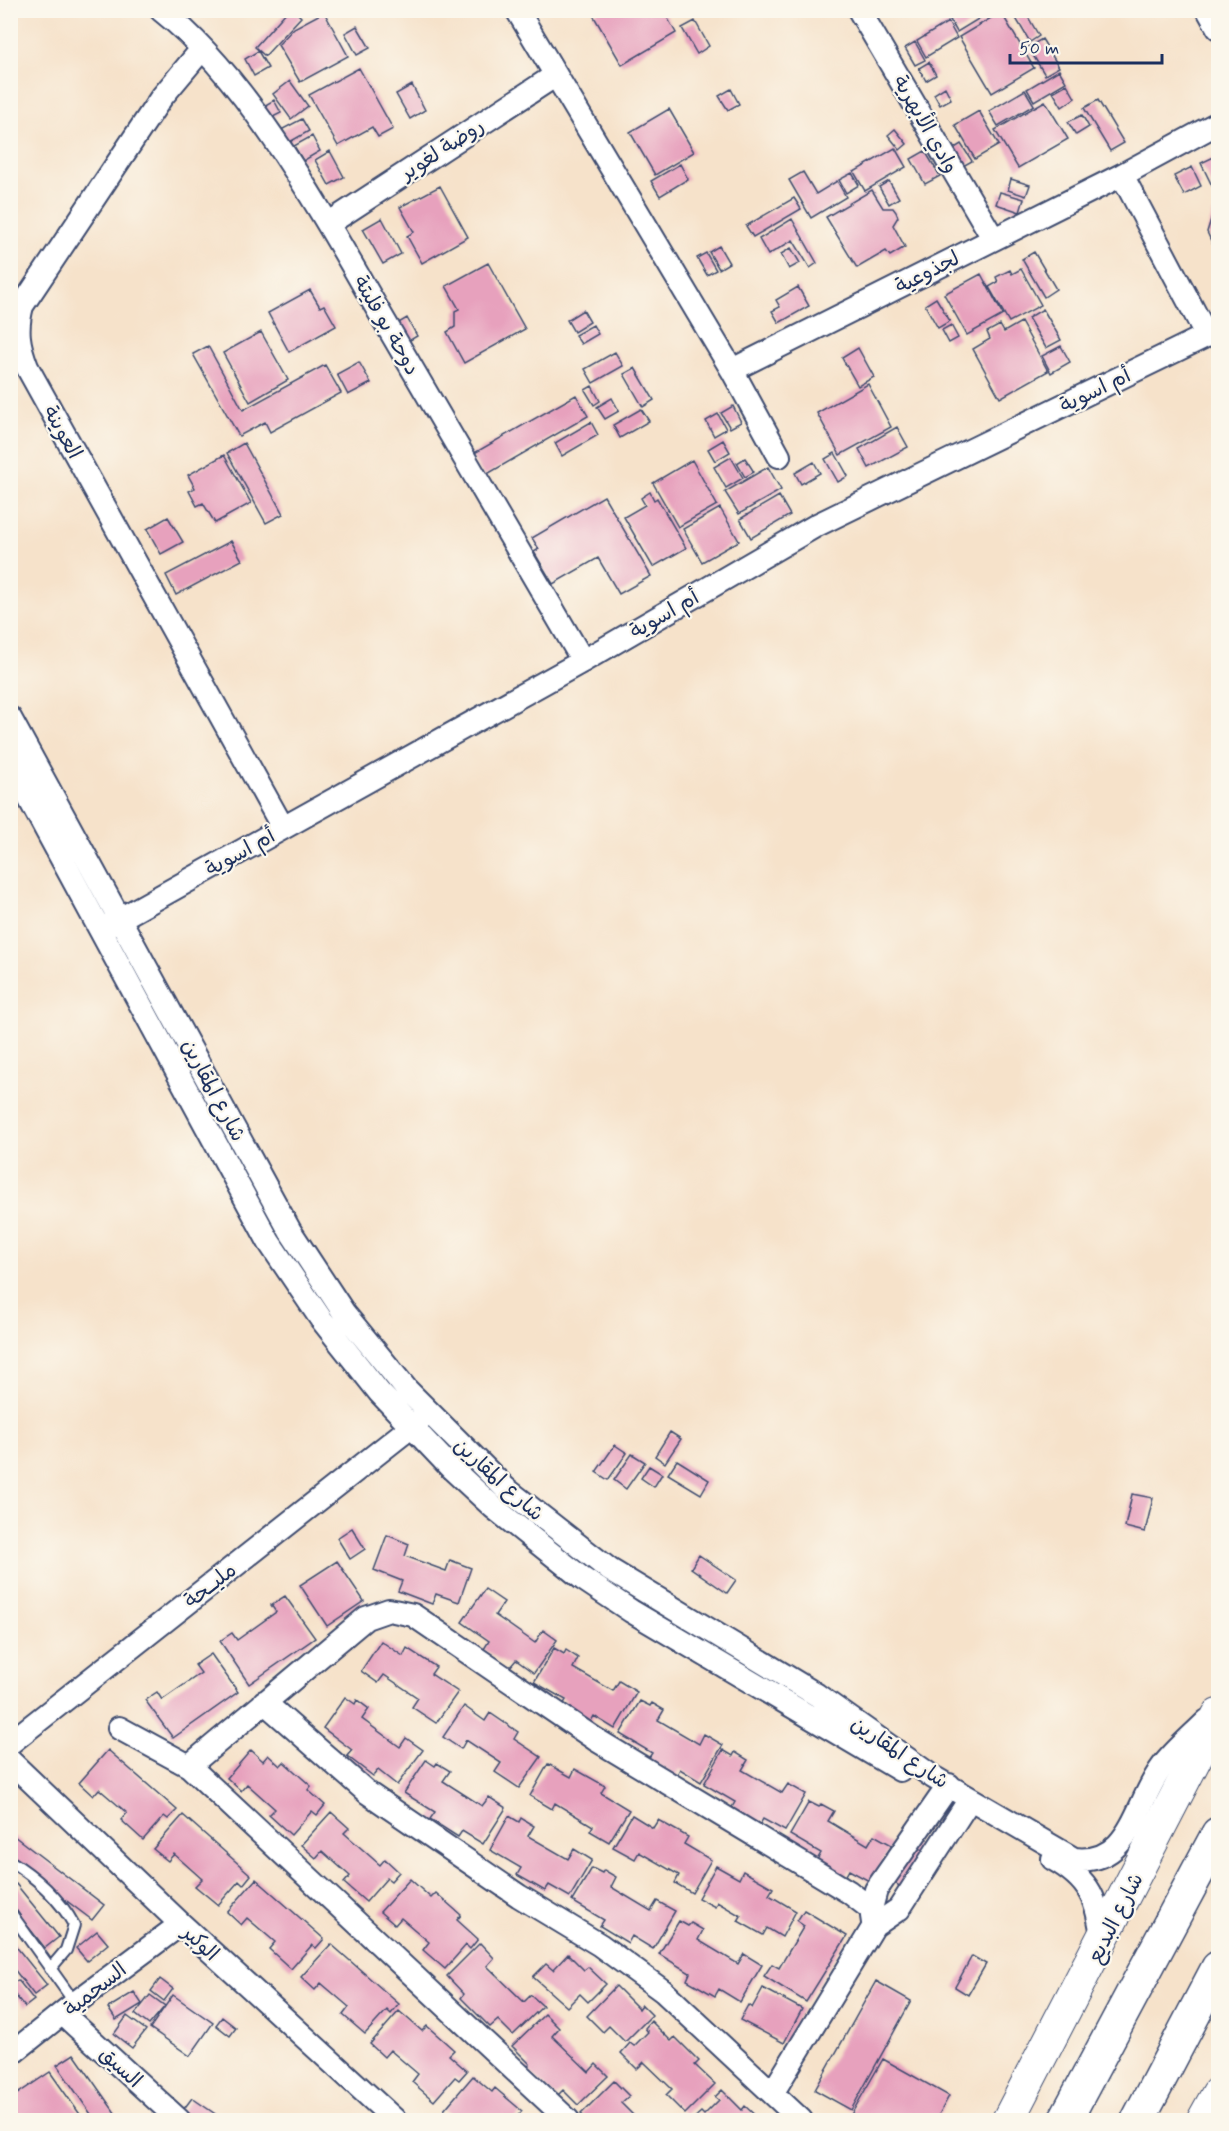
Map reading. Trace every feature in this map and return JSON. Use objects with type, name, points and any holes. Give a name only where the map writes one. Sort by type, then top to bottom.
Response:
[{"type":"highway","points":[[1065,2121],[1218,1834]]},
{"type":"highway","points":[[1138,2121],[1218,1968]]},
{"type":"main road","name":"شارع البديع","points":[[1008,2121],[1103,1941],[1218,1712]]},
{"type":"main road","points":[[1203,2121],[1218,2093]]},
{"type":"street","name":"دوحة بو فليتة","points":[[161,10],[202,49],[255,112],[327,224],[584,661]]},
{"type":"street","points":[[518,10],[732,370],[779,456]]},
{"type":"street","name":"وادي الأبهرية","points":[[859,10],[993,238]]},
{"type":"street","points":[[1208,10],[1218,28]]},
{"type":"street","name":"العوينة","points":[[202,49],[161,98],[21,306],[17,328],[18,342],[27,367],[283,828]]},
{"type":"street","name":"روضة لغوير","points":[[327,224],[556,75]]},
{"type":"street","name":"لجذوعية","points":[[732,370],[1122,175],[1218,123]]},
{"type":"street","points":[[1122,175],[1213,333]]},
{"type":"street","name":"أم اسوية","points":[[111,924],[584,661],[818,525],[1213,333]]},
{"type":"street","name":"شارع المقارين","points":[[10,718],[111,924]]},
{"type":"street","name":"شارع المقارين","points":[[10,763],[111,924],[290,1231],[419,1420],[601,1564],[817,1695],[946,1790],[1080,1876],[1097,1907],[1103,1941]]},
{"type":"street","name":"مليــحة","points":[[10,1743],[419,1420]]},
{"type":"street","points":[[189,1766],[366,1618],[389,1610],[413,1615],[595,1739],[849,1892],[873,1918]]},
{"type":"street","points":[[264,1702],[368,1793],[510,1890],[600,1945],[663,1991],[773,2092],[801,2121]]},
{"type":"street","name":"شارع المقارين","points":[[967,1803],[1064,1856],[1096,1860],[1106,1856],[1122,1841],[1163,1766],[1218,1712]]},
{"type":"street","points":[[119,1728],[189,1766],[568,2121]]},
{"type":"street","name":"الوكير","points":[[10,1761],[181,1924],[395,2121]]},
{"type":"street","points":[[773,2092],[873,1918],[876,1890],[946,1790]]},
{"type":"street","points":[[873,1918],[899,1909],[967,1803]]},
{"type":"street","name":"السحمية","points":[[10,2055],[181,1924]]},
{"type":"street","name":"السيق","points":[[69,2008],[179,2121]]},
{"type":"lane","points":[[10,1861],[50,1894],[66,1911],[74,1926],[66,1950],[50,1969]]},
{"type":"lane","points":[[10,1912],[50,1969],[69,2008]]},
{"type":"building","points":[[288,10],[294,10],[301,17],[265,56],[255,47]]},
{"type":"building","points":[[600,10],[663,10],[676,33],[622,65],[593,15]]},
{"type":"building","points":[[965,10],[993,10],[957,32],[950,20]]},
{"type":"building","points":[[1011,10],[1024,10],[1039,36],[1030,42]]},
{"type":"building","points":[[324,12],[348,56],[300,82],[278,45],[294,28]]},
{"type":"building","points":[[1001,12],[1034,68],[992,93],[959,37]]},
{"type":"building","points":[[695,21],[709,46],[697,54],[682,28]]},
{"type":"building","points":[[948,22],[957,38],[926,57],[917,41]]},
{"type":"building","points":[[357,26],[370,48],[357,55],[345,33]]},
{"type":"building","points":[[1042,39],[1059,67],[1045,75],[1028,47]]},
{"type":"building","points":[[915,42],[925,60],[915,65],[905,48]]},
{"type":"building","points":[[258,51],[268,68],[254,76],[245,59]]},
{"type":"building","points":[[929,62],[936,75],[926,81],[919,68]]},
{"type":"building","points":[[359,68],[393,129],[378,137],[372,127],[338,146],[309,95]]},
{"type":"building","points":[[1059,70],[1066,82],[1034,101],[1027,89]]},
{"type":"building","points":[[290,81],[308,106],[291,119],[273,94]]},
{"type":"building","points":[[1067,84],[1075,98],[1062,107],[1053,92]]},
{"type":"building","points":[[412,85],[425,110],[410,119],[396,94]]},
{"type":"building","points":[[945,87],[951,99],[940,105],[934,94]]},
{"type":"building","points":[[731,89],[739,104],[728,110],[719,96]]},
{"type":"building","points":[[1025,90],[1034,105],[998,126],[989,111]]},
{"type":"building","points":[[274,100],[281,113],[269,119],[262,107]]},
{"type":"building","points":[[1098,100],[1124,143],[1110,151],[1084,108]]},
{"type":"building","points":[[1045,101],[1068,139],[1018,168],[995,130]]},
{"type":"building","points":[[669,109],[694,152],[655,175],[630,132]]},
{"type":"building","points":[[979,111],[999,145],[975,159],[955,125]]},
{"type":"building","points":[[1082,115],[1089,127],[1076,135],[1068,122]]},
{"type":"building","points":[[302,119],[309,131],[288,143],[281,130]]},
{"type":"building","points":[[895,129],[907,144],[900,150],[888,135]]},
{"type":"building","points":[[312,136],[320,151],[303,161],[294,146]]},
{"type":"building","points":[[961,144],[972,161],[963,166],[953,149]]},
{"type":"building","points":[[895,148],[906,167],[865,191],[854,172]]},
{"type":"building","points":[[330,151],[344,177],[329,185],[315,160]]},
{"type":"building","points":[[925,151],[940,176],[925,184],[911,159]]},
{"type":"building","points":[[1218,155],[1218,198],[1201,163]]},
{"type":"building","points":[[680,164],[688,179],[660,196],[651,181]]},
{"type":"building","points":[[1192,167],[1201,186],[1184,195],[1174,176]]},
{"type":"building","points":[[803,172],[816,194],[837,181],[846,197],[811,218],[789,180]]},
{"type":"building","points":[[852,173],[859,185],[846,193],[839,180]]},
{"type":"building","points":[[1011,179],[1030,185],[1026,196],[1008,190]]},
{"type":"building","points":[[889,181],[899,198],[889,204],[879,187]]},
{"type":"building","points":[[440,186],[468,237],[422,263],[407,236],[414,232],[400,207]]},
{"type":"building","points":[[872,190],[883,208],[893,208],[896,212],[898,217],[893,225],[905,247],[890,256],[886,251],[857,268],[826,217]]},
{"type":"building","points":[[1000,192],[1024,199],[1020,212],[996,204]]},
{"type":"building","points":[[794,198],[801,209],[753,237],[746,226]]},
{"type":"building","points":[[1218,210],[1218,256],[1207,232],[1213,213]]},
{"type":"building","points":[[382,218],[401,254],[383,264],[363,229]]},
{"type":"building","points":[[792,219],[817,263],[810,268],[793,240],[768,255],[759,239]]},
{"type":"building","points":[[719,246],[729,263],[719,269],[709,252]]},
{"type":"building","points":[[791,248],[800,263],[789,269],[781,254]]},
{"type":"building","points":[[1034,252],[1056,289],[1044,297],[1022,259]]},
{"type":"building","points":[[706,253],[716,270],[707,275],[697,258]]},
{"type":"building","points":[[488,263],[525,329],[464,363],[447,332],[455,327],[455,311],[459,309],[446,286]]},
{"type":"building","points":[[1021,269],[1041,305],[1009,322],[989,287],[998,282],[996,277],[1010,270],[1012,274]]},
{"type":"building","points":[[981,274],[1003,315],[967,335],[944,294]]},
{"type":"building","points":[[798,287],[809,306],[779,323],[772,311],[780,307],[776,300]]},
{"type":"building","points":[[310,290],[320,307],[324,305],[336,326],[289,352],[268,313]]},
{"type":"building","points":[[936,298],[950,321],[938,328],[925,305]]},
{"type":"building","points":[[1043,309],[1061,340],[1046,348],[1028,318]]},
{"type":"building","points":[[583,310],[590,322],[574,332],[567,320]]},
{"type":"building","points":[[407,318],[417,336],[407,342],[397,324]]},
{"type":"building","points":[[1021,322],[1048,371],[1000,398],[973,349],[990,339],[987,332],[1000,325],[1004,332]]},
{"type":"building","points":[[593,325],[598,334],[581,344],[575,335]]},
{"type":"building","points":[[951,325],[958,338],[949,343],[942,330]]},
{"type":"building","points":[[261,332],[288,380],[250,402],[223,353]]},
{"type":"building","points":[[208,346],[243,410],[325,365],[341,393],[270,432],[265,422],[239,436],[193,354]]},
{"type":"building","points":[[1061,346],[1070,362],[1051,373],[1042,356]]},
{"type":"building","points":[[858,348],[874,377],[858,386],[842,358]]},
{"type":"building","points":[[615,352],[623,366],[593,383],[585,369]]},
{"type":"building","points":[[359,362],[371,383],[348,395],[337,374]]},
{"type":"building","points":[[635,368],[654,400],[643,407],[624,374]]},
{"type":"building","points":[[868,384],[891,427],[840,455],[817,413]]},
{"type":"building","points":[[592,386],[600,401],[594,405],[585,390]]},
{"type":"building","points":[[576,395],[588,416],[484,476],[471,455]]},
{"type":"building","points":[[612,398],[619,411],[605,419],[597,407]]},
{"type":"building","points":[[733,406],[741,422],[730,428],[721,413]]},
{"type":"building","points":[[641,409],[649,421],[620,438],[613,425]]},
{"type":"building","points":[[718,414],[726,429],[714,436],[706,421]]},
{"type":"building","points":[[591,422],[598,435],[562,456],[555,443]]},
{"type":"building","points":[[897,427],[908,447],[869,468],[859,449]]},
{"type":"building","points":[[723,440],[730,452],[715,461],[708,449]]},
{"type":"building","points":[[244,443],[283,514],[266,523],[227,453]]},
{"type":"building","points":[[835,453],[848,476],[838,482],[825,459]]},
{"type":"building","points":[[224,455],[251,503],[215,523],[203,503],[197,506],[189,491],[195,488],[188,475]]},
{"type":"building","points":[[731,457],[743,478],[726,488],[714,467]]},
{"type":"building","points":[[745,458],[754,472],[745,477],[737,463]]},
{"type":"building","points":[[692,460],[717,505],[678,527],[653,483]]},
{"type":"building","points":[[814,462],[820,473],[801,484],[795,473]]},
{"type":"building","points":[[768,467],[781,490],[739,514],[725,492]]},
{"type":"building","points":[[650,492],[654,500],[657,498],[686,548],[653,567],[624,517],[645,505],[641,498]]},
{"type":"building","points":[[604,496],[651,576],[619,594],[598,558],[553,584],[534,552],[539,549],[532,538]]},
{"type":"building","points":[[779,496],[790,515],[751,538],[740,519]]},
{"type":"building","points":[[720,508],[739,541],[702,562],[683,529]]},
{"type":"building","points":[[168,517],[183,542],[161,554],[147,529]]},
{"type":"building","points":[[231,541],[242,560],[176,595],[166,575]]},
{"type":"building","points":[[670,1432],[681,1439],[665,1463],[655,1456]]},
{"type":"building","points":[[615,1445],[627,1453],[608,1480],[596,1472]]},
{"type":"building","points":[[632,1454],[645,1462],[626,1489],[614,1480]]},
{"type":"building","points":[[677,1460],[709,1480],[701,1494],[668,1474]]},
{"type":"building","points":[[649,1466],[662,1474],[654,1487],[641,1478]]},
{"type":"building","points":[[1132,1494],[1153,1498],[1145,1532],[1125,1527]]},
{"type":"building","points":[[352,1528],[365,1549],[350,1559],[337,1538]]},
{"type":"building","points":[[387,1535],[409,1544],[405,1556],[446,1571],[450,1560],[471,1568],[459,1602],[436,1594],[432,1604],[398,1591],[402,1581],[374,1570]]},
{"type":"building","points":[[699,1555],[736,1580],[727,1593],[691,1568]]},
{"type":"building","points":[[337,1561],[364,1601],[327,1626],[300,1585]]},
{"type":"building","points":[[485,1589],[504,1602],[495,1615],[535,1643],[543,1630],[557,1640],[534,1673],[516,1660],[510,1667],[484,1649],[489,1641],[462,1622]]},
{"type":"building","points":[[285,1596],[315,1638],[249,1684],[220,1641],[232,1633],[237,1640],[276,1612],[271,1605]]},
{"type":"building","points":[[381,1641],[403,1656],[407,1648],[436,1667],[431,1674],[458,1692],[436,1723],[412,1707],[418,1698],[384,1675],[378,1683],[361,1671]]},
{"type":"building","points":[[554,1648],[564,1654],[566,1650],[578,1658],[573,1668],[613,1691],[619,1681],[637,1692],[615,1729],[594,1716],[590,1723],[562,1707],[566,1700],[534,1682]]},
{"type":"building","points":[[211,1654],[238,1692],[173,1738],[145,1700],[157,1692],[162,1700],[201,1673],[195,1665]]},
{"type":"building","points":[[345,1697],[355,1704],[357,1700],[369,1709],[362,1719],[400,1747],[406,1738],[423,1750],[397,1785],[378,1770],[373,1776],[347,1756],[352,1750],[323,1728]]},
{"type":"building","points":[[640,1701],[650,1706],[652,1703],[664,1710],[658,1720],[699,1744],[704,1734],[723,1745],[701,1782],[680,1769],[676,1776],[648,1759],[652,1753],[620,1734]]},
{"type":"building","points":[[464,1706],[485,1721],[490,1713],[518,1732],[514,1739],[541,1757],[519,1788],[495,1772],[501,1763],[466,1740],[461,1749],[443,1737]]},
{"type":"building","points":[[108,1750],[177,1810],[168,1819],[164,1816],[143,1840],[121,1820],[127,1813],[99,1789],[93,1796],[79,1783]]},
{"type":"building","points":[[251,1750],[263,1761],[268,1755],[280,1766],[284,1762],[311,1786],[308,1790],[325,1805],[317,1815],[312,1811],[291,1835],[269,1815],[275,1809],[247,1784],[241,1791],[227,1778]]},
{"type":"building","points":[[723,1750],[733,1756],[735,1752],[748,1760],[742,1770],[782,1793],[788,1784],[806,1794],[785,1831],[763,1819],[759,1826],[731,1809],[735,1802],[704,1784]]},
{"type":"building","points":[[426,1760],[435,1766],[437,1763],[450,1771],[443,1781],[482,1806],[489,1797],[506,1808],[483,1844],[462,1831],[458,1837],[430,1819],[435,1812],[404,1793]]},
{"type":"building","points":[[548,1764],[571,1777],[575,1769],[605,1786],[601,1793],[629,1810],[609,1842],[590,1831],[593,1826],[555,1803],[552,1809],[530,1796]]},
{"type":"building","points":[[809,1802],[819,1807],[821,1804],[834,1811],[828,1821],[868,1845],[874,1835],[892,1845],[871,1882],[849,1870],[845,1877],[817,1860],[821,1853],[790,1835]]},
{"type":"building","points":[[331,1812],[349,1828],[344,1833],[380,1865],[385,1859],[399,1872],[391,1881],[387,1878],[366,1902],[344,1883],[350,1876],[322,1851],[316,1858],[301,1845]]},
{"type":"building","points":[[183,1815],[251,1875],[243,1885],[239,1881],[218,1905],[195,1886],[202,1879],[174,1854],[168,1861],[153,1849]]},
{"type":"building","points":[[632,1815],[653,1828],[658,1820],[688,1837],[684,1844],[711,1860],[692,1893],[675,1883],[679,1875],[639,1852],[635,1859],[613,1847]]},
{"type":"building","points":[[509,1816],[519,1822],[521,1818],[534,1826],[528,1836],[568,1859],[574,1849],[592,1860],[570,1897],[549,1885],[545,1891],[517,1875],[521,1868],[490,1850]]},
{"type":"building","points":[[14,1836],[104,1905],[92,1920],[10,1858],[10,1840]]},
{"type":"building","points":[[910,1843],[925,1851],[904,1889],[890,1880]]},
{"type":"building","points":[[716,1866],[739,1879],[743,1871],[773,1888],[769,1895],[796,1911],[782,1937],[767,1928],[763,1935],[738,1921],[741,1916],[717,1902],[715,1907],[698,1898]]},
{"type":"building","points":[[592,1868],[602,1873],[604,1870],[616,1877],[611,1887],[651,1911],[657,1901],[675,1911],[653,1949],[632,1936],[628,1943],[600,1926],[604,1920],[572,1901]]},
{"type":"building","points":[[256,1879],[324,1939],[316,1948],[312,1945],[291,1969],[269,1949],[275,1942],[247,1918],[241,1925],[227,1912]]},
{"type":"building","points":[[410,1879],[431,1898],[436,1893],[461,1915],[457,1920],[478,1939],[470,1949],[466,1945],[445,1969],[423,1950],[429,1942],[401,1918],[395,1925],[380,1912]]},
{"type":"building","points":[[16,1884],[59,1937],[45,1948],[10,1904],[10,1888]]},
{"type":"building","points":[[804,1910],[847,1936],[806,2002],[764,1976],[772,1964],[779,1968],[804,1926],[797,1921]]},
{"type":"building","points":[[679,1921],[688,1926],[691,1923],[703,1930],[698,1940],[738,1964],[744,1954],[762,1965],[740,2002],[719,1989],[715,1996],[687,1980],[690,1973],[659,1954]]},
{"type":"building","points":[[97,1931],[108,1944],[87,1961],[76,1948]]},
{"type":"building","points":[[10,1939],[47,1985],[34,1995],[10,1964]]},
{"type":"building","points":[[480,1943],[494,1958],[487,1966],[524,2002],[531,1995],[543,2006],[513,2035],[498,2020],[490,2027],[461,1998],[464,1994],[447,1976]]},
{"type":"building","points":[[331,1944],[399,2004],[391,2014],[387,2010],[365,2034],[343,2015],[349,2007],[321,1983],[315,1990],[301,1977]]},
{"type":"building","points":[[568,1954],[584,1970],[588,1967],[606,1984],[588,2002],[580,1994],[567,2007],[533,1977],[546,1964],[553,1970]]},
{"type":"building","points":[[972,1956],[986,1964],[968,1995],[955,1987]]},
{"type":"building","points":[[160,1979],[173,1989],[164,2001],[151,1991]]},
{"type":"building","points":[[18,1980],[34,2000],[25,2007],[10,1989],[10,1985]]},
{"type":"building","points":[[876,1981],[911,2001],[851,2110],[815,2090]]},
{"type":"building","points":[[616,1986],[639,2009],[642,2005],[652,2015],[625,2042],[609,2026],[603,2032],[587,2016]]},
{"type":"building","points":[[763,1988],[802,2009],[784,2043],[740,2020],[748,2005],[752,2008]]},
{"type":"building","points":[[134,1992],[142,2004],[116,2020],[108,2008]]},
{"type":"building","points":[[150,1995],[165,2006],[149,2025],[135,2014]]},
{"type":"building","points":[[173,1995],[213,2023],[190,2056],[150,2028]]},
{"type":"building","points":[[399,2011],[422,2031],[427,2026],[454,2050],[449,2055],[467,2071],[459,2080],[455,2077],[434,2101],[412,2082],[418,2074],[390,2050],[384,2057],[370,2044]]},
{"type":"building","points":[[545,2014],[559,2028],[552,2036],[589,2072],[596,2064],[608,2076],[578,2105],[563,2090],[556,2097],[526,2068],[530,2064],[512,2046]]},
{"type":"building","points":[[127,2016],[146,2030],[132,2048],[114,2034]]},
{"type":"building","points":[[222,2017],[236,2028],[230,2036],[216,2025]]},
{"type":"building","points":[[651,2021],[671,2041],[675,2037],[699,2061],[695,2065],[715,2084],[685,2114],[666,2095],[672,2089],[644,2062],[637,2069],[621,2053],[630,2043],[634,2046],[648,2032],[645,2028]]},
{"type":"building","points":[[74,2054],[120,2120],[95,2120],[57,2065]]},
{"type":"building","points":[[883,2059],[949,2096],[936,2120],[848,2120]]},
{"type":"building","points":[[50,2072],[84,2120],[10,2120],[10,2099]]},
{"type":"building","points":[[473,2076],[492,2092],[495,2088],[522,2111],[514,2120],[471,2120],[465,2115],[456,2120],[444,2110]]},
{"type":"building","points":[[614,2081],[629,2096],[621,2103],[638,2120],[588,2120],[581,2114]]},
{"type":"building","points":[[722,2090],[742,2110],[745,2106],[760,2120],[692,2120],[701,2112],[704,2115],[719,2100],[715,2097]]},
{"type":"building","points":[[192,2098],[224,2120],[190,2120],[180,2114]]}]
